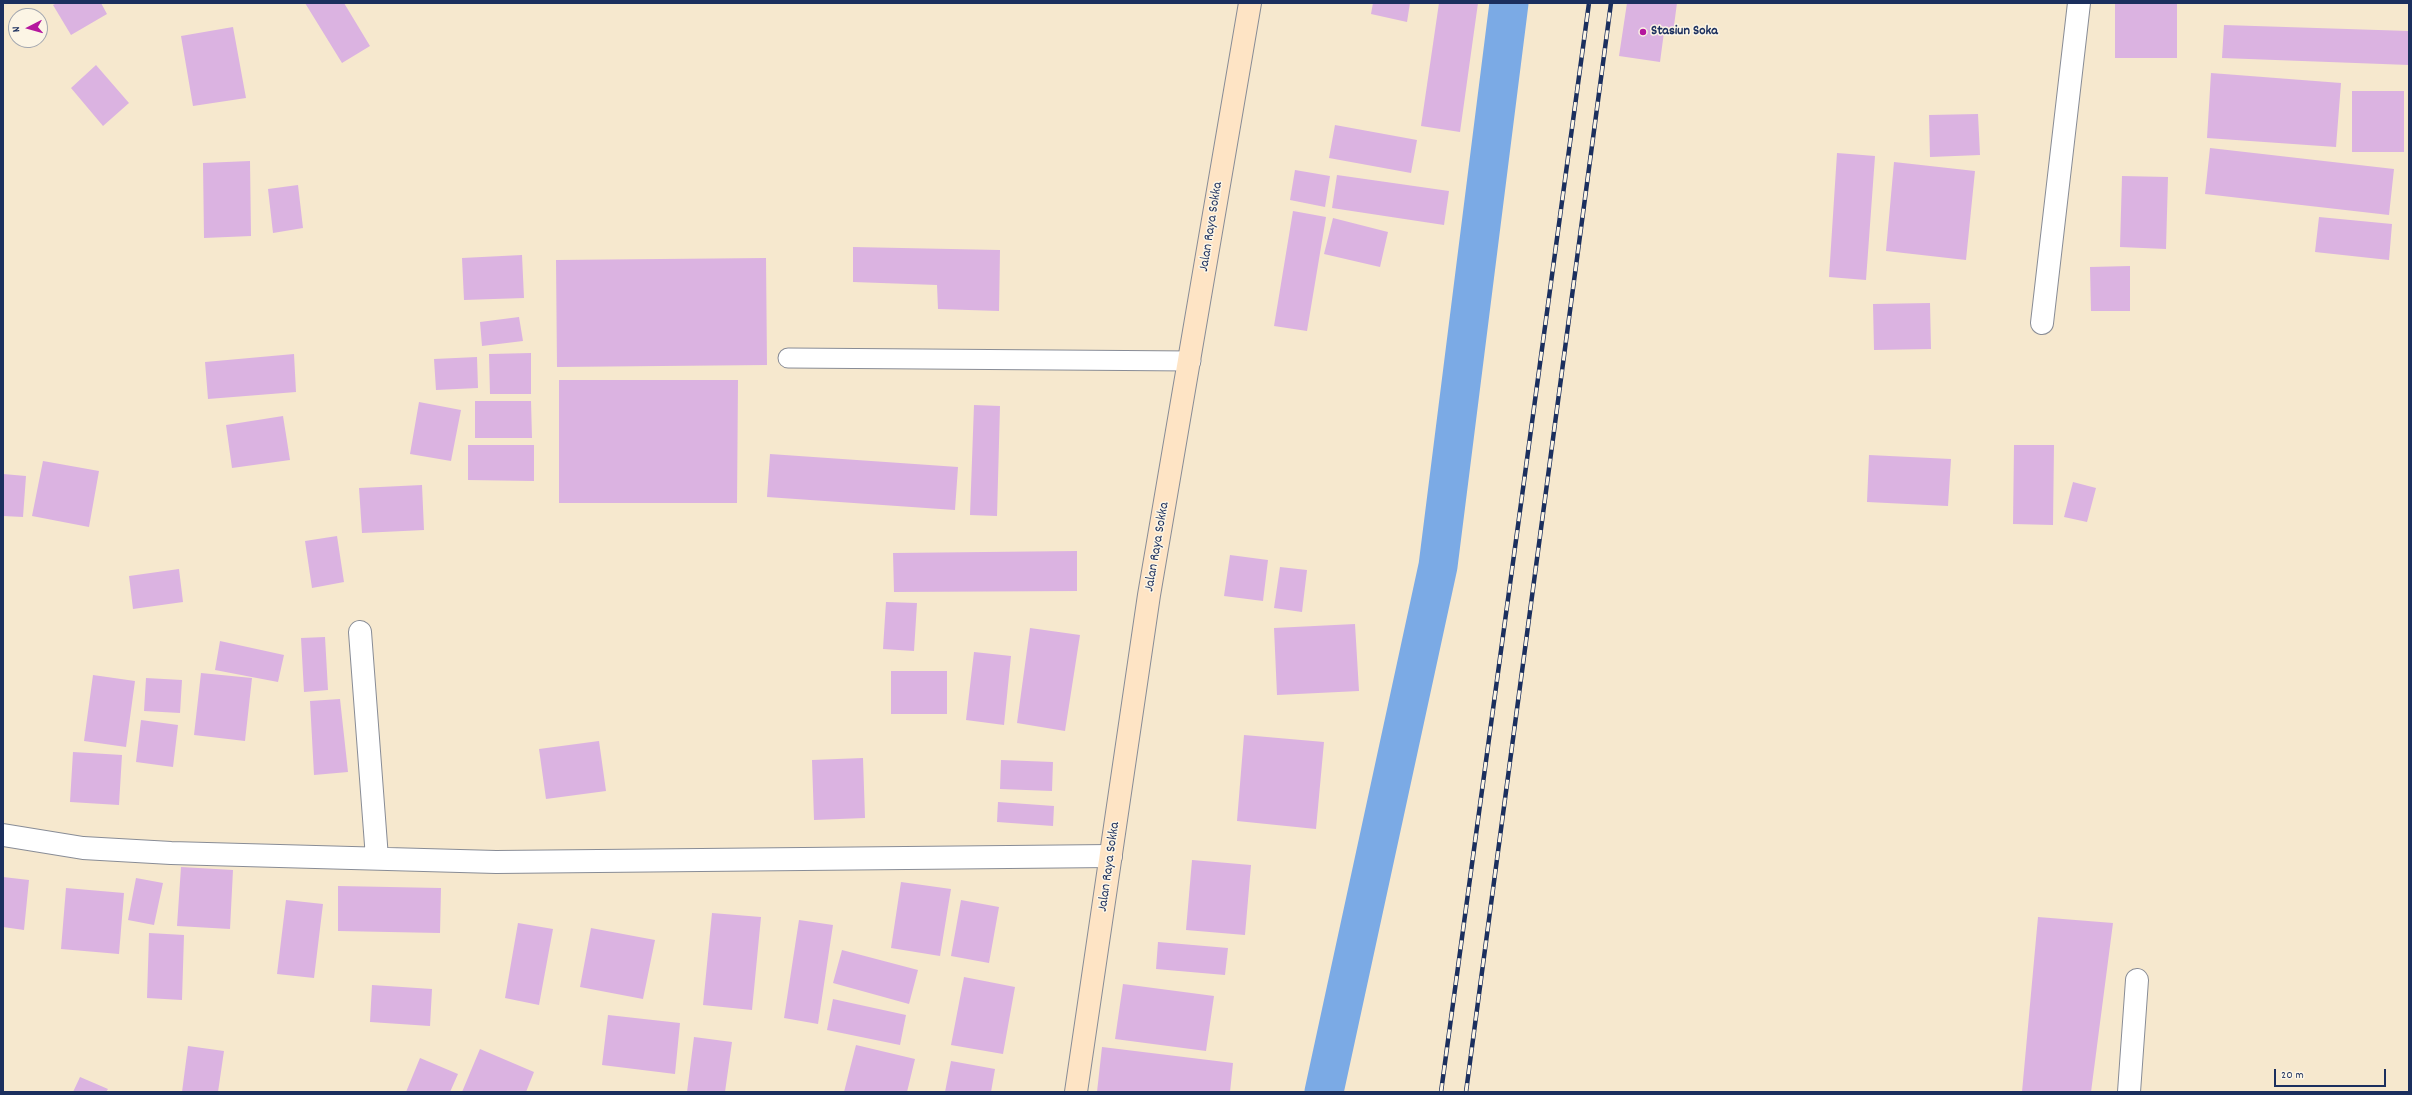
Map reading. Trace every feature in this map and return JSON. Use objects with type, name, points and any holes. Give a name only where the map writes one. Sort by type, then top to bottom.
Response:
[{"type":"main road","name":"Jalan Raya Sokka","points":[[1076,1092],[1112,856],[1149,595],[1191,360],[1250,3]]},
{"type":"street","points":[[2042,323],[2079,3]]},
{"type":"street","points":[[360,632],[377,858]]},
{"type":"street","points":[[3,835],[83,848],[171,853],[496,862],[1112,856]]},
{"type":"street","points":[[2129,1092],[2137,980]]},
{"type":"lane","points":[[788,358],[1191,360]]},
{"type":"building","points":[[57,3],[101,3],[107,14],[71,35],[53,5]]},
{"type":"building","points":[[305,3],[344,3],[370,46],[342,63]]},
{"type":"building","points":[[1373,3],[1410,3],[1407,22],[1371,14]]},
{"type":"building","points":[[1439,3],[1478,3],[1460,132],[1421,126]]},
{"type":"building","name":"Stasiun Soka","points":[[1627,3],[1677,3],[1673,33],[1664,32],[1660,62],[1619,56]]},
{"type":"building","points":[[2115,3],[2177,3],[2177,58],[2115,58]]},
{"type":"building","points":[[2224,25],[2409,31],[2409,65],[2222,58]]},
{"type":"building","points":[[233,27],[246,98],[193,106],[181,36]]},
{"type":"building","points":[[96,65],[129,103],[103,126],[71,88]]},
{"type":"building","points":[[2211,73],[2341,83],[2336,147],[2207,138]]},
{"type":"building","points":[[2352,91],[2404,91],[2404,152],[2352,152]]},
{"type":"building","points":[[1978,114],[1980,155],[1930,157],[1929,115]]},
{"type":"building","points":[[1335,125],[1417,140],[1411,173],[1329,158]]},
{"type":"building","points":[[2210,148],[2394,169],[2389,215],[2205,194]]},
{"type":"building","points":[[1837,153],[1875,156],[1866,280],[1829,277]]},
{"type":"building","points":[[250,161],[251,236],[204,238],[203,163]]},
{"type":"building","points":[[1894,162],[1975,171],[1966,260],[1886,251]]},
{"type":"building","points":[[1295,170],[1330,176],[1325,207],[1290,200]]},
{"type":"building","points":[[1337,175],[1449,191],[1444,225],[1332,208]]},
{"type":"building","points":[[2122,176],[2168,177],[2166,249],[2120,247]]},
{"type":"building","points":[[298,185],[303,228],[273,233],[268,189]]},
{"type":"building","points":[[1293,211],[1326,217],[1307,331],[1274,326]]},
{"type":"building","points":[[2319,217],[2392,224],[2389,260],[2315,252]]},
{"type":"building","points":[[1333,218],[1388,232],[1380,267],[1324,254]]},
{"type":"building","points":[[853,247],[1000,250],[999,311],[938,309],[937,285],[853,282]]},
{"type":"building","points":[[522,255],[524,298],[464,300],[462,258]]},
{"type":"building","points":[[766,258],[767,365],[557,367],[556,260]]},
{"type":"building","points":[[2130,266],[2130,311],[2091,311],[2090,267]]},
{"type":"building","points":[[1930,303],[1931,349],[1874,350],[1873,304]]},
{"type":"building","points":[[519,317],[523,341],[482,346],[480,322]]},
{"type":"building","points":[[531,353],[531,394],[490,394],[489,354]]},
{"type":"building","points":[[294,354],[296,392],[208,399],[205,362]]},
{"type":"building","points":[[477,357],[478,388],[436,390],[434,359]]},
{"type":"building","points":[[559,380],[738,380],[737,503],[559,503]]},
{"type":"building","points":[[475,401],[531,401],[532,438],[475,438]]},
{"type":"building","points":[[419,402],[461,410],[451,461],[410,454]]},
{"type":"building","points":[[974,405],[1000,406],[997,516],[970,515]]},
{"type":"building","points":[[283,416],[290,460],[232,468],[226,425]]},
{"type":"building","points":[[468,445],[534,445],[534,481],[468,480]]},
{"type":"building","points":[[2014,445],[2054,445],[2053,525],[2013,524]]},
{"type":"building","points":[[770,454],[958,467],[955,510],[767,497]]},
{"type":"building","points":[[1869,455],[1951,459],[1948,506],[1867,502]]},
{"type":"building","points":[[43,461],[99,471],[89,527],[32,516]]},
{"type":"building","points":[[3,474],[26,476],[23,517],[3,516]]},
{"type":"building","points":[[2073,482],[2096,488],[2087,522],[2064,517]]},
{"type":"building","points":[[422,485],[424,530],[362,533],[359,488]]},
{"type":"building","points":[[337,536],[344,582],[312,588],[305,541]]},
{"type":"building","points":[[1077,551],[1077,591],[894,592],[893,553]]},
{"type":"building","points":[[1230,555],[1268,560],[1263,601],[1224,596]]},
{"type":"building","points":[[1280,567],[1307,570],[1302,612],[1274,608]]},
{"type":"building","points":[[179,569],[183,602],[133,609],[129,576]]},
{"type":"building","points":[[886,602],[917,603],[914,651],[883,649]]},
{"type":"building","points":[[1355,624],[1359,691],[1277,695],[1274,628]]},
{"type":"building","points":[[1030,628],[1080,635],[1065,731],[1017,723]]},
{"type":"building","points":[[325,637],[328,690],[304,692],[301,638]]},
{"type":"building","points":[[220,641],[284,655],[278,682],[215,670]]},
{"type":"building","points":[[974,652],[1011,656],[1004,725],[966,720]]},
{"type":"building","points":[[891,671],[947,671],[947,714],[891,714]]},
{"type":"building","points":[[201,673],[252,678],[245,741],[194,735]]},
{"type":"building","points":[[93,675],[135,681],[126,747],[84,741]]},
{"type":"building","points":[[146,678],[182,680],[180,713],[144,711]]},
{"type":"building","points":[[340,699],[348,772],[314,775],[310,701]]},
{"type":"building","points":[[141,720],[178,725],[173,767],[136,762]]},
{"type":"building","points":[[1244,735],[1324,742],[1316,829],[1237,821]]},
{"type":"building","points":[[599,741],[606,791],[546,799],[539,749]]},
{"type":"building","points":[[73,752],[122,755],[119,805],[70,802]]},
{"type":"building","points":[[863,758],[865,818],[814,820],[812,760]]},
{"type":"building","points":[[1001,760],[1053,762],[1052,791],[1000,789]]},
{"type":"building","points":[[998,802],[1054,806],[1053,826],[997,822]]},
{"type":"building","points":[[1192,860],[1251,865],[1245,935],[1186,930]]},
{"type":"building","points":[[181,867],[233,870],[230,929],[177,926]]},
{"type":"building","points":[[3,877],[29,880],[24,930],[3,927]]},
{"type":"building","points":[[136,878],[163,883],[154,925],[128,920]]},
{"type":"building","points":[[901,882],[951,889],[940,956],[891,948]]},
{"type":"building","points":[[338,886],[441,888],[440,933],[338,931]]},
{"type":"building","points":[[66,888],[124,893],[119,954],[61,949]]},
{"type":"building","points":[[286,900],[323,904],[314,978],[277,974]]},
{"type":"building","points":[[961,900],[999,907],[989,963],[951,956]]},
{"type":"building","points":[[712,913],[761,917],[752,1010],[703,1005]]},
{"type":"building","points":[[2038,917],[2113,923],[2091,1092],[2022,1092]]},
{"type":"building","points":[[799,920],[833,925],[818,1024],[784,1018]]},
{"type":"building","points":[[518,923],[553,929],[539,1005],[505,998]]},
{"type":"building","points":[[591,928],[655,940],[643,999],[580,987]]},
{"type":"building","points":[[149,933],[184,935],[182,1000],[147,998]]},
{"type":"building","points":[[1158,942],[1228,948],[1225,975],[1156,969]]},
{"type":"building","points":[[842,950],[918,970],[909,1004],[833,983]]},
{"type":"building","points":[[964,977],[1015,987],[1003,1054],[951,1045]]},
{"type":"building","points":[[1123,984],[1214,996],[1206,1051],[1115,1039]]},
{"type":"building","points":[[372,985],[432,989],[430,1026],[370,1022]]},
{"type":"building","points":[[833,999],[906,1015],[900,1045],[827,1030]]},
{"type":"building","points":[[608,1015],[680,1023],[675,1074],[602,1065]]},
{"type":"building","points":[[694,1037],[732,1042],[725,1092],[687,1092]]},
{"type":"building","points":[[856,1045],[915,1059],[907,1092],[844,1092]]},
{"type":"building","points":[[188,1046],[224,1051],[218,1092],[182,1092]]},
{"type":"building","points":[[1102,1047],[1233,1063],[1230,1092],[1097,1092]]},
{"type":"building","points":[[480,1049],[534,1072],[526,1092],[462,1092]]},
{"type":"building","points":[[420,1058],[458,1074],[450,1092],[406,1092]]},
{"type":"building","points":[[951,1061],[995,1069],[991,1092],[945,1092]]},
{"type":"building","points":[[80,1077],[108,1089],[106,1092],[73,1092]]},
{"type":"waterway","points":[[1324,1092],[1438,566],[1509,3]]},
{"type":"railway","points":[[1441,1092],[1589,3]]},
{"type":"railway","points":[[1466,1092],[1611,3]]},
{"type":"place","name":"Stasiun Soka","points":[[1643,32]]}]
